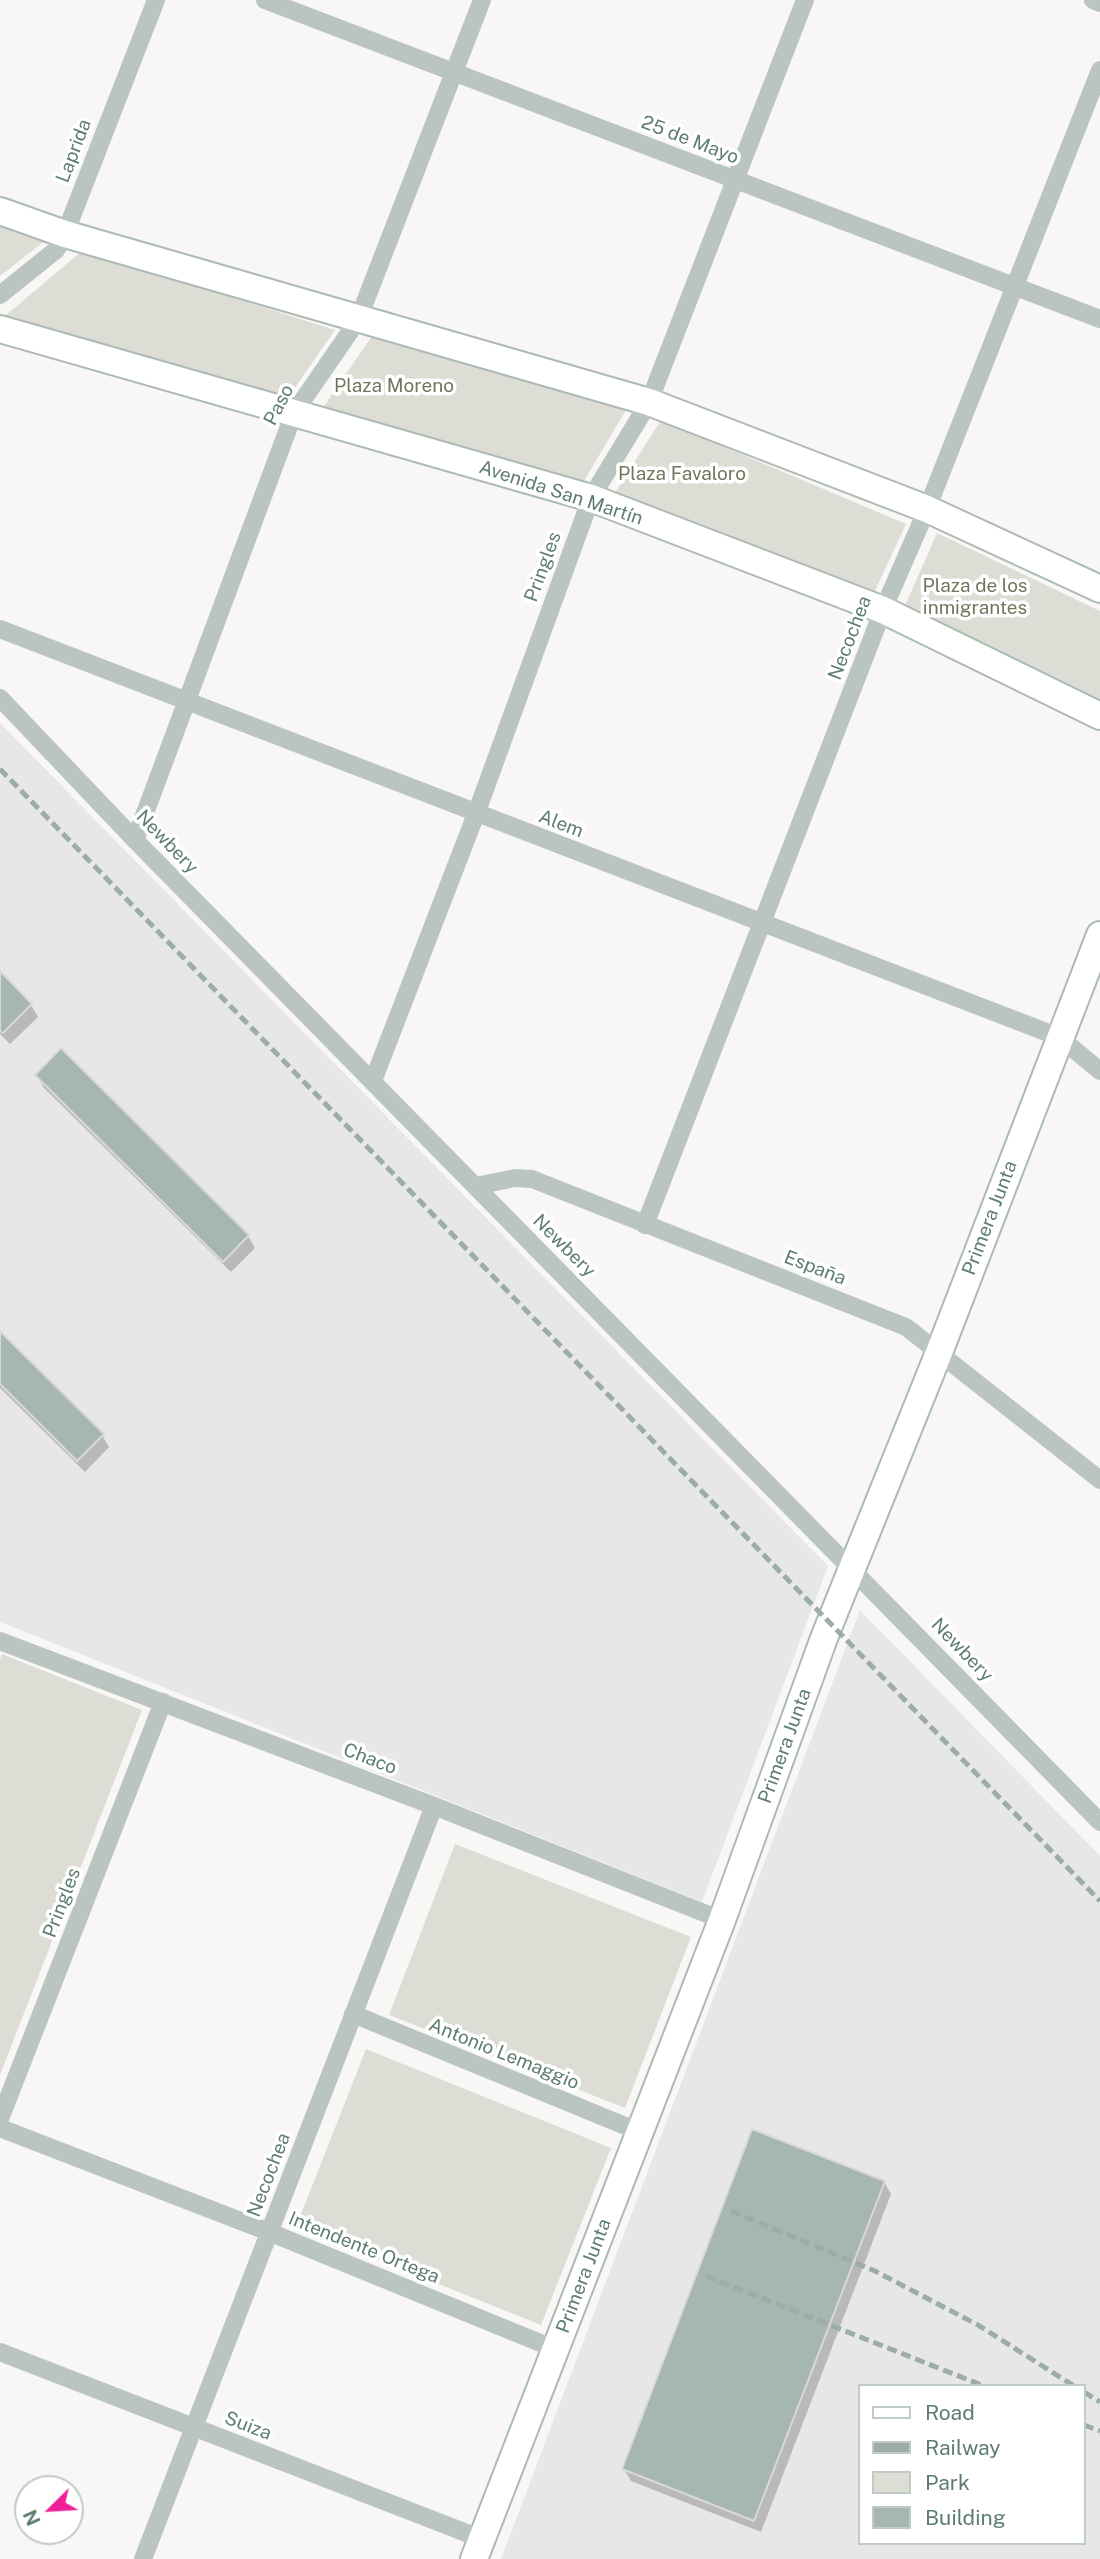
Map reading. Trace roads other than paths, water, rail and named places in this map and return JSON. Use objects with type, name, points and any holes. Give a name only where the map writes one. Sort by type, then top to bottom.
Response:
[{"type":"main road","points":[[0,211],[65,234],[649,402],[927,509],[1100,589]]},
{"type":"main road","name":"Avenida San Martín","points":[[0,329],[591,498],[883,610],[1100,716]]},
{"type":"main road","name":"Primera Junta","points":[[478,2549],[722,1920],[824,1637],[854,1570],[1100,935]]},
{"type":"street","name":"Laprida","points":[[0,295],[56,250],[65,234],[156,0]]},
{"type":"street","name":"25 de Mayo","points":[[265,0],[1100,319]]},
{"type":"street","name":"Paso","points":[[135,840],[188,704],[294,413],[358,320],[482,0]]},
{"type":"street","name":"Pringles","points":[[373,1081],[476,814],[591,498],[649,402],[805,0]]},
{"type":"street","points":[[1093,0],[1100,3]]},
{"type":"street","name":"Necochea","points":[[646,1225],[883,610],[927,509],[1100,70]]},
{"type":"street","name":"Alem","points":[[0,629],[188,704],[1059,1037],[1100,1071]]},
{"type":"street","name":"Newbery","points":[[0,698],[135,840],[1100,1822]]},
{"type":"street","name":"España","points":[[476,1186],[514,1178],[532,1179],[906,1326],[940,1350],[1100,1479]]},
{"type":"street","name":"Chaco","points":[[0,1642],[434,1806],[722,1920]]},
{"type":"street","name":"Pringles","points":[[0,2119],[163,1702]]},
{"type":"street","name":"Necochea","points":[[143,2559],[434,1806]]},
{"type":"street","name":"Antonio Lemaggio","points":[[353,2014],[640,2132]]},
{"type":"street","name":"Intendente Ortega","points":[[0,2128],[269,2232],[555,2349]]},
{"type":"street","name":"Suiza","points":[[0,2352],[194,2427],[478,2549]]},
{"type":"railway","points":[[0,769],[1100,1901]]},
{"type":"railway","points":[[731,2211],[875,2271],[978,2325],[1071,2384]]},
{"type":"railway","points":[[706,2276],[979,2384]]},
{"type":"railway","points":[[1086,2393],[1100,2402]]},
{"type":"railway","points":[[1086,2426],[1100,2431]]},
{"type":"park label","name":"Plaza Moreno","points":[[394,386]]},
{"type":"park label","name":"Plaza Favaloro","points":[[682,474]]},
{"type":"park label","name":"Plaza de los inmigrantes","points":[[975,597]]}]
